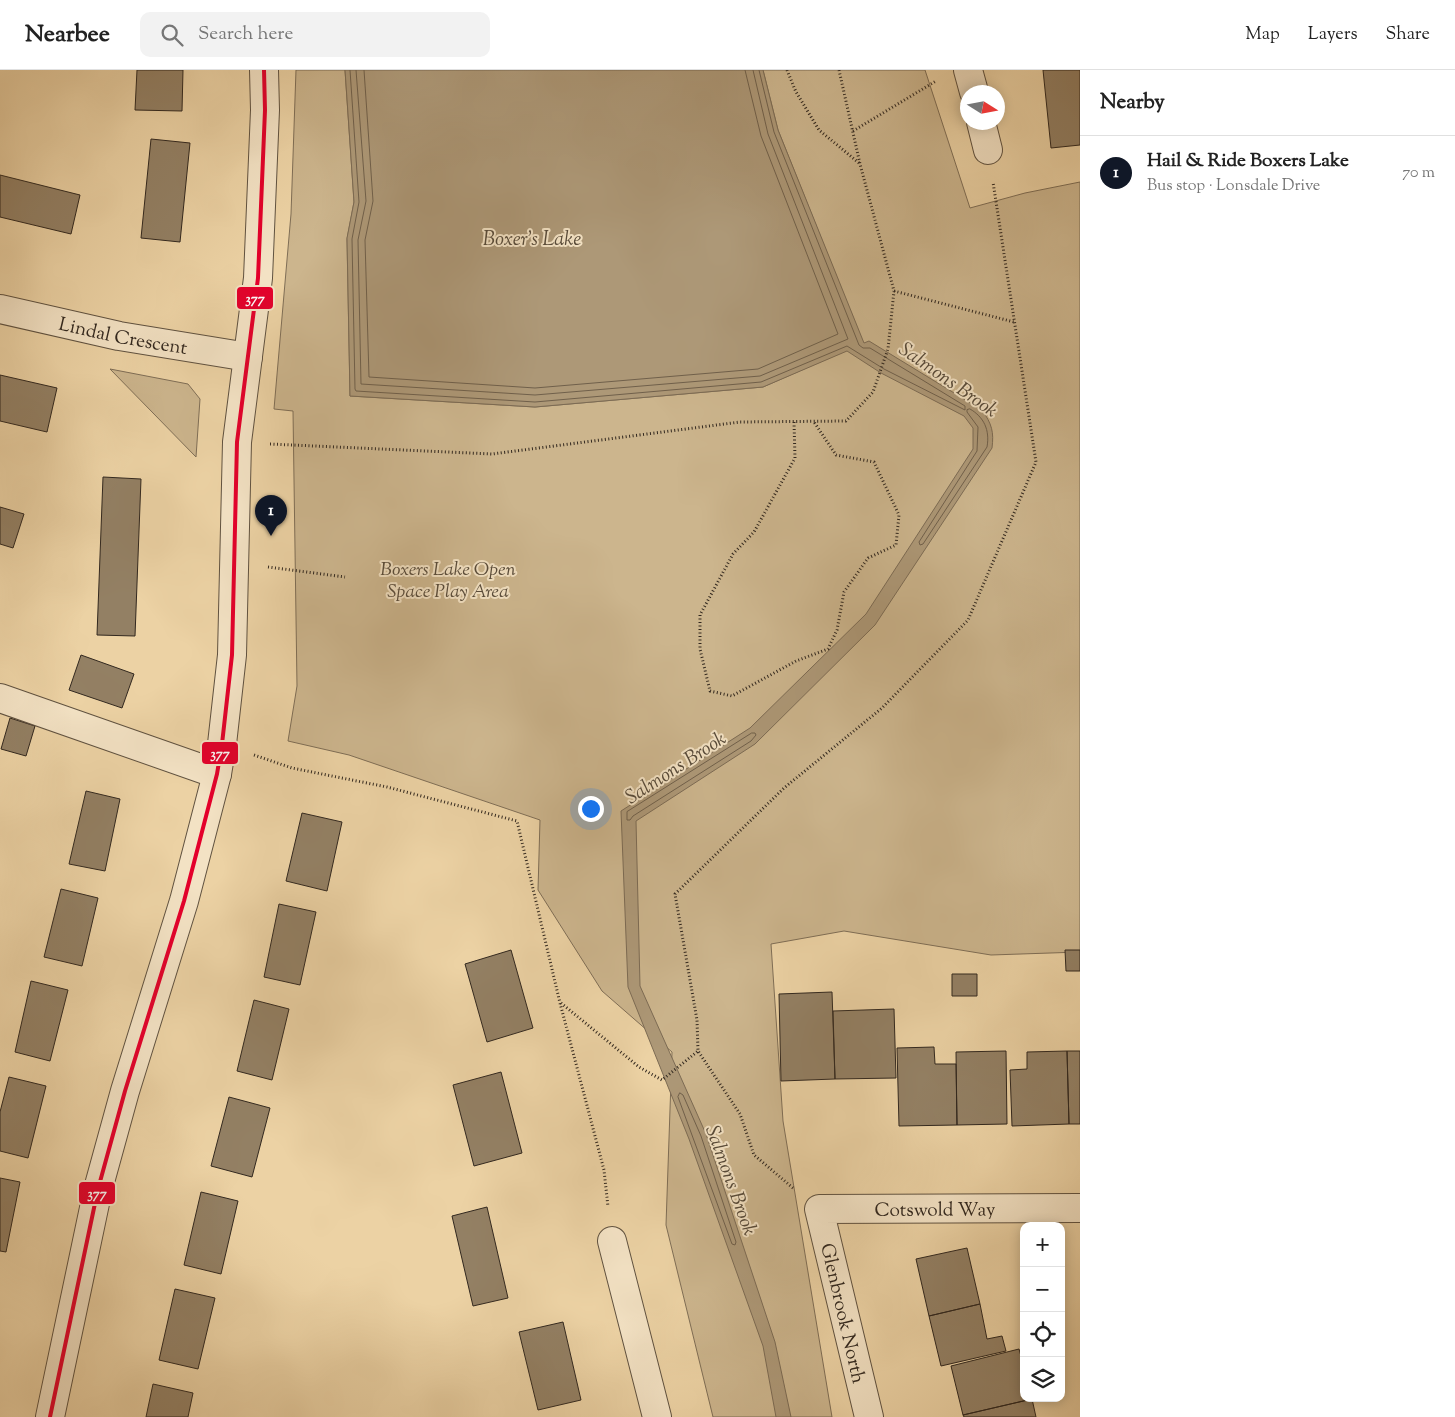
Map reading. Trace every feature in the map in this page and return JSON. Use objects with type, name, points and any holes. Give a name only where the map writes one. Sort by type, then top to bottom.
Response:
[{"type":"street","points":[[50,1417],[98,1189],[125,1091],[184,901],[217,774],[222,744],[232,655],[237,442],[258,278],[265,110],[264,70]]},
{"type":"street","points":[[968,70],[972,85]]},
{"type":"street","points":[[983,130],[988,150]]},
{"type":"street","name":"Lindal Crescent","points":[[0,309],[119,336],[248,357]]},
{"type":"street","points":[[0,698],[217,774]]},
{"type":"street","name":"Cotswold Way","points":[[819,1209],[1080,1208]]},
{"type":"street","name":"Glenbrook North","points":[[819,1209],[869,1417]]},
{"type":"street","points":[[612,1242],[656,1417]]},
{"type":"path","points":[[787,70],[796,92],[819,130],[860,164]]},
{"type":"path","points":[[237,442],[492,454],[740,422],[846,421],[873,392],[879,376],[888,349],[894,290],[860,164],[839,70]]},
{"type":"path","points":[[853,131],[938,80]]},
{"type":"path","points":[[819,1209],[754,1155],[740,1114],[698,1051],[697,1020],[675,894],[784,788],[882,708],[968,620],[1036,462],[988,150]]},
{"type":"path","points":[[894,290],[1014,322]]},
{"type":"path","points":[[794,422],[794,458],[754,532],[733,554],[700,615],[700,649],[710,691],[732,696],[796,661],[828,649],[837,630],[844,592],[868,558],[896,545],[899,515],[874,462],[836,455],[814,422]]},
{"type":"path","points":[[235,563],[345,577]]},
{"type":"path","points":[[222,744],[292,768],[387,786],[517,821],[560,1003],[604,1170],[612,1242]]},
{"type":"path","points":[[560,1003],[639,1067],[662,1080],[698,1051]]},
{"type":"green space","name":"Boxers Lake Open Space Play Area","points":[[296,70],[345,70],[354,202],[347,239],[350,396],[535,407],[763,387],[863,343],[778,130],[763,70],[925,70],[970,208],[1025,193],[1080,182],[1080,952],[991,955],[844,931],[771,944],[783,1121],[832,1417],[713,1417],[666,1225],[672,1052],[602,991],[538,890],[540,820],[349,755],[288,741],[297,686],[293,411],[274,409],[291,214]]},
{"type":"green space","points":[[110,369],[188,384],[200,399],[196,457]]},
{"type":"water","name":"Boxer's Lake","points":[[345,70],[763,70],[778,130],[864,343],[869,341],[982,410],[990,424],[993,437],[992,448],[875,625],[755,744],[636,821],[640,986],[706,1134],[775,1342],[791,1417],[776,1417],[763,1346],[689,1139],[628,987],[621,811],[750,728],[866,614],[973,449],[973,428],[964,416],[881,373],[847,351],[763,387],[535,407],[350,396],[347,238],[354,202]]},
{"type":"building","points":[[137,70],[183,70],[182,111],[135,110]]},
{"type":"building","points":[[1043,70],[1080,70],[1080,145],[1051,148]]},
{"type":"building","points":[[151,139],[190,143],[180,242],[141,238]]},
{"type":"building","points":[[0,175],[80,195],[71,234],[0,217]]},
{"type":"building","points":[[0,375],[57,388],[47,432],[0,421]]},
{"type":"building","points":[[103,477],[141,479],[135,636],[97,635]]},
{"type":"building","points":[[0,507],[24,514],[13,548],[0,544]]},
{"type":"building","points":[[81,655],[134,674],[122,708],[69,690]]},
{"type":"building","points":[[10,718],[35,726],[26,756],[1,749]]},
{"type":"building","points":[[86,791],[120,799],[105,871],[69,864]]},
{"type":"building","points":[[302,813],[342,822],[327,891],[286,881]]},
{"type":"building","points":[[61,889],[98,898],[82,966],[44,957]]},
{"type":"building","points":[[279,904],[316,912],[300,985],[264,977]]},
{"type":"building","points":[[511,950],[533,1028],[487,1042],[465,964]]},
{"type":"building","points":[[1065,950],[1080,950],[1080,971],[1066,971]]},
{"type":"building","points":[[952,974],[977,974],[977,996],[952,996]]},
{"type":"building","points":[[31,981],[68,990],[50,1061],[15,1052]]},
{"type":"building","points":[[832,992],[835,1079],[781,1081],[779,994]]},
{"type":"building","points":[[254,1000],[289,1009],[272,1080],[237,1071]]},
{"type":"building","points":[[894,1009],[896,1078],[835,1079],[833,1011]]},
{"type":"building","points":[[934,1047],[935,1064],[956,1064],[957,1125],[899,1126],[897,1048]]},
{"type":"building","points":[[1006,1051],[1007,1124],[957,1125],[956,1052]]},
{"type":"building","points":[[1067,1051],[1080,1051],[1080,1124],[1069,1124]]},
{"type":"building","points":[[1067,1051],[1069,1124],[1012,1126],[1010,1070],[1027,1069],[1027,1052]]},
{"type":"building","points":[[501,1072],[522,1153],[474,1166],[453,1085]]},
{"type":"building","points":[[9,1077],[46,1086],[28,1158],[0,1151],[0,1112]]},
{"type":"building","points":[[229,1097],[270,1108],[252,1177],[211,1166]]},
{"type":"building","points":[[0,1178],[20,1182],[6,1252],[0,1251]]},
{"type":"building","points":[[201,1192],[238,1201],[221,1274],[184,1265]]},
{"type":"building","points":[[487,1207],[508,1298],[473,1306],[452,1216]]},
{"type":"building","points":[[967,1248],[980,1304],[929,1316],[916,1259]]},
{"type":"building","points":[[175,1289],[215,1298],[198,1369],[159,1360]]},
{"type":"building","points":[[980,1304],[987,1339],[1002,1336],[1006,1351],[941,1366],[929,1316]]},
{"type":"building","points":[[563,1322],[581,1400],[538,1410],[519,1332]]},
{"type":"building","points":[[1019,1349],[1020,1402],[963,1415],[951,1366]]},
{"type":"building","points":[[153,1384],[193,1393],[188,1417],[146,1417]]},
{"type":"building","points":[[1020,1402],[1033,1402],[1036,1417],[964,1417],[963,1415]]},
{"type":"transit line","name":"377","points":[[50,1417],[98,1189],[125,1091],[184,901],[217,774],[222,744],[232,655],[237,442],[258,278],[265,110],[264,70]]},
{"type":"place","name":"Hail & Ride Boxers Lake","points":[[271,536]]},
{"type":"water label","name":"Salmons Brook","points":[[949,379]]},
{"type":"water label","name":"Salmons Brook","points":[[675,767]]},
{"type":"water label","name":"Salmons Brook","points":[[732,1180]]}]
